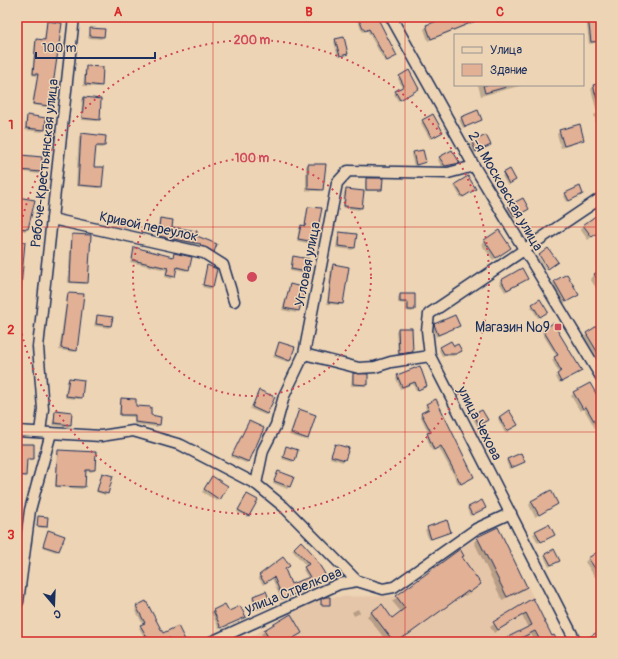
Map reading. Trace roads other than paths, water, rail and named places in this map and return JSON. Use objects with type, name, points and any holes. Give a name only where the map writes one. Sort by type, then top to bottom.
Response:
[{"type":"street","name":"Рабоче-Крестьянская улица","points":[[40,432],[43,409],[38,347],[74,17]]},
{"type":"street","name":"2-я Московская улица","points":[[391,17],[474,166],[601,377]]},
{"type":"street","name":"Угловая улица","points":[[256,484],[263,450],[276,425],[284,396],[304,354],[337,183],[348,172],[448,173],[474,166]]},
{"type":"street","points":[[524,250],[601,198]]},
{"type":"street","name":"Кривой переулок","points":[[52,219],[204,253],[223,265],[234,301]]},
{"type":"street","name":"улица Чехова","points":[[524,250],[429,314],[427,330],[430,356],[576,642]]},
{"type":"street","points":[[304,354],[359,368],[375,367],[391,362],[430,356]]},
{"type":"street","points":[[17,431],[101,436],[133,431],[181,445],[256,484],[284,507],[357,581]]},
{"type":"street","points":[[18,602],[30,510],[51,433]]},
{"type":"street","name":"улица Стрелкова","points":[[211,642],[339,584],[357,581],[383,589],[394,587],[476,529],[511,513]]},
{"type":"place","name":"Магазин №9","points":[[558,327]]}]
